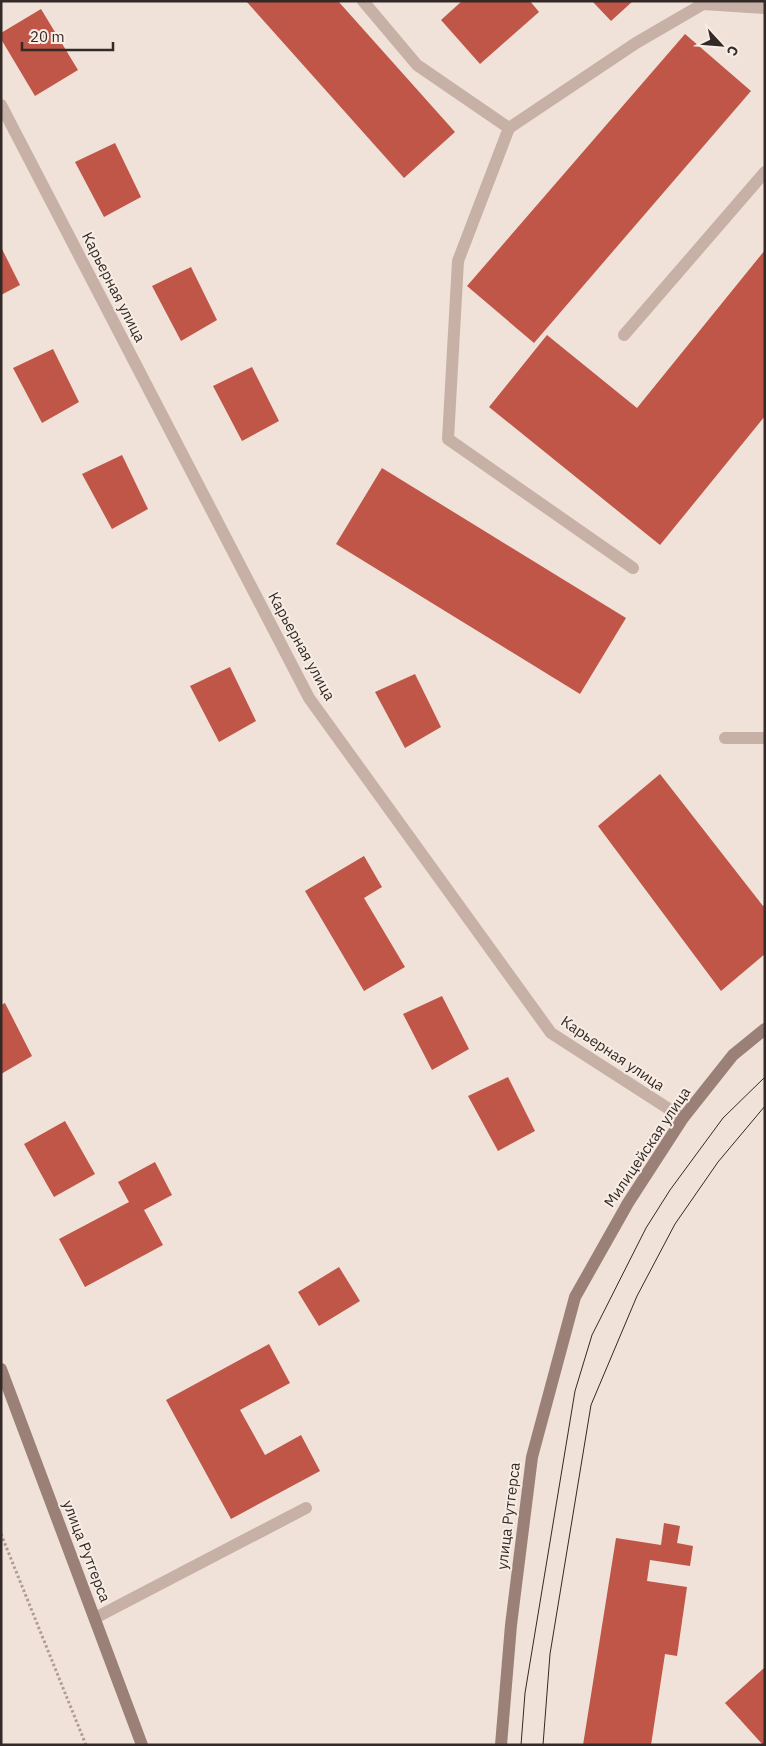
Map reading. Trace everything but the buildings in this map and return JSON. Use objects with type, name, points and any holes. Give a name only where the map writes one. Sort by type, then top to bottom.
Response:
[{"type":"main road","name":"Милицейская улица","points":[[575,1297],[628,1202],[683,1118],[733,1056],[765,1029]]},
{"type":"main road","name":"улица Рутгерса","points":[[501,1745],[511,1625],[532,1457],[575,1297]]},
{"type":"main road","name":"улица Рутгерса","points":[[1,1369],[142,1745]]},
{"type":"lane","points":[[363,1],[417,65],[509,128]]},
{"type":"lane","points":[[633,568],[448,439],[458,261],[509,128],[636,43],[704,4],[765,8]]},
{"type":"lane","name":"Карьерная улица","points":[[1,105],[309,698],[551,1033],[683,1118]]},
{"type":"lane","points":[[624,335],[765,172]]},
{"type":"lane","points":[[725,738],[765,738]]},
{"type":"lane","points":[[94,1618],[306,1508]]},
{"type":"path","points":[[1,1534],[86,1745]]},
{"type":"tram line","points":[[521,1745],[525,1693],[575,1391],[592,1335],[646,1228],[670,1190],[723,1118],[765,1077]]},
{"type":"tram line","points":[[543,1745],[550,1654],[591,1405],[637,1296],[675,1224],[718,1162],[765,1106]]}]
